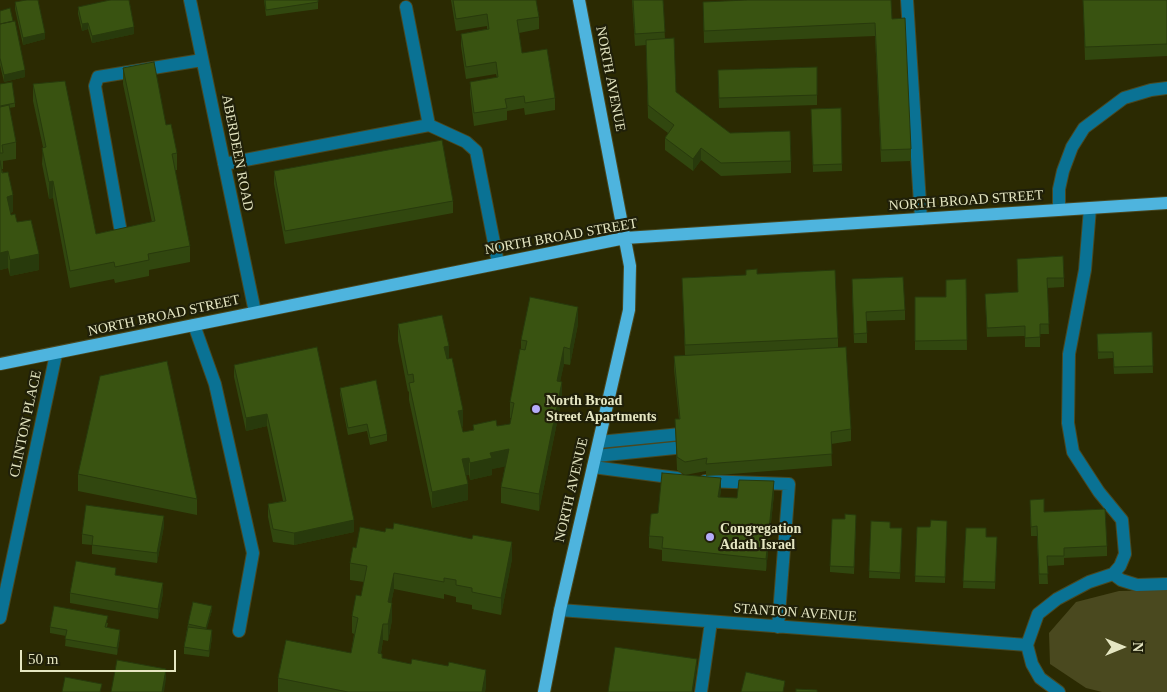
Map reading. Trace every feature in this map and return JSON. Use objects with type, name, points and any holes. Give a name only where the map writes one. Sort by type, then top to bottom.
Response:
[{"type":"main road","name":"NORTH AVENUE","points":[[544,692],[560,610],[629,310],[630,266],[580,0]]},
{"type":"main road","name":"NORTH BROAD STREET","points":[[0,364],[625,238],[1167,203]]},
{"type":"street","name":"ABERDEEN ROAD","points":[[190,0],[255,312]]},
{"type":"street","points":[[907,0],[921,219]]},
{"type":"street","points":[[406,8],[428,125]]},
{"type":"street","points":[[120,228],[95,86],[98,77],[202,60]]},
{"type":"street","points":[[1060,210],[1060,188],[1063,171],[1072,147],[1084,128],[1124,98],[1151,90],[1167,88]]},
{"type":"street","points":[[224,164],[428,125],[466,142],[476,151],[498,263]]},
{"type":"street","points":[[1059,692],[1040,678],[1032,664],[1027,645],[1038,614],[1057,599],[1089,582],[1113,574],[1120,566],[1124,554],[1122,520],[1073,452],[1068,423],[1069,354],[1085,270],[1090,208]]},
{"type":"street","points":[[194,325],[215,384],[252,553],[239,631]]},
{"type":"street","name":"CLINTON PLACE","points":[[0,618],[56,354]]},
{"type":"street","points":[[599,442],[705,432]]},
{"type":"street","points":[[594,461],[676,448]]},
{"type":"street","points":[[594,461],[692,480],[789,484],[778,627]]},
{"type":"street","points":[[1113,574],[1121,580],[1137,585],[1167,584]]},
{"type":"street","name":"STANTON AVENUE","points":[[560,610],[1027,645]]},
{"type":"street","points":[[701,692],[711,622]]},
{"type":"shaded area","points":[[1167,590],[1167,692],[1102,692],[1086,688],[1050,664],[1049,633],[1076,602],[1119,591]]},
{"type":"building","points":[[38,0],[45,33],[23,38],[15,2]]},
{"type":"building","points":[[110,0],[129,0],[134,27],[92,36],[88,23],[82,24],[78,7]]},
{"type":"building","points":[[265,0],[318,0],[318,2],[266,10]]},
{"type":"building","points":[[453,0],[536,0],[539,17],[517,20],[522,53],[547,49],[555,98],[525,103],[524,96],[505,99],[507,108],[474,113],[470,82],[498,77],[496,62],[466,67],[461,34],[489,29],[487,14],[456,19]]},
{"type":"building","points":[[633,0],[663,0],[665,32],[635,34]]},
{"type":"building","points":[[746,0],[891,0],[892,19],[905,18],[911,149],[881,150],[875,23],[704,31],[703,2]]},
{"type":"building","points":[[1083,0],[1167,0],[1167,44],[1085,47]]},
{"type":"building","points":[[10,8],[13,21],[0,24],[0,11]]},
{"type":"building","points":[[15,21],[25,70],[4,75],[0,58],[0,24]]},
{"type":"building","points":[[674,38],[676,92],[730,133],[790,131],[791,161],[721,163],[701,148],[693,159],[665,138],[674,125],[648,105],[646,40]]},
{"type":"building","points":[[154,62],[166,125],[171,124],[177,153],[172,154],[190,246],[148,254],[149,260],[115,267],[114,262],[70,271],[53,181],[49,182],[42,148],[46,147],[33,84],[65,81],[96,234],[155,221],[123,68]]},
{"type":"building","points":[[817,67],[817,95],[719,98],[718,70]]},
{"type":"building","points":[[12,82],[15,103],[0,106],[0,84]]},
{"type":"building","points":[[9,105],[16,142],[2,145],[3,153],[0,153],[0,107]]},
{"type":"building","points":[[841,108],[842,164],[813,165],[811,109]]},
{"type":"building","points":[[442,140],[453,201],[285,231],[274,171]]},
{"type":"building","points":[[0,161],[2,173],[8,172],[13,195],[7,197],[11,215],[15,214],[17,222],[31,220],[39,254],[10,260],[8,251],[0,253]]},
{"type":"building","points":[[1063,256],[1064,278],[1047,278],[1049,324],[1040,324],[1040,337],[1025,338],[1025,326],[987,328],[985,294],[1018,292],[1017,259]]},
{"type":"building","points":[[757,269],[757,274],[835,270],[838,338],[685,345],[682,278],[746,275],[746,270]]},
{"type":"building","points":[[903,277],[905,310],[866,312],[867,333],[854,334],[852,279]]},
{"type":"building","points":[[966,279],[967,340],[915,341],[915,297],[946,297],[946,280]]},
{"type":"building","name":"North Broad Street Apartments","points":[[530,297],[578,307],[570,349],[564,347],[557,381],[562,382],[539,494],[501,487],[509,449],[490,453],[492,458],[470,463],[469,458],[462,459],[468,484],[432,492],[409,383],[414,382],[413,374],[408,375],[398,324],[442,315],[449,346],[444,347],[447,359],[452,358],[463,410],[458,411],[463,432],[474,430],[473,425],[496,420],[497,426],[510,424],[514,403],[510,402],[520,349],[525,350],[527,341],[521,340]]},
{"type":"building","points":[[1152,332],[1153,366],[1114,367],[1113,352],[1098,352],[1097,334]]},
{"type":"building","points":[[317,347],[354,520],[294,533],[273,529],[268,504],[286,501],[267,414],[246,418],[234,365]]},
{"type":"building","points":[[846,347],[851,429],[831,432],[832,454],[706,464],[707,458],[685,462],[677,457],[675,419],[680,419],[674,356]]},
{"type":"building","points":[[167,361],[197,499],[78,474],[100,376]]},
{"type":"building","points":[[376,380],[387,434],[370,438],[367,424],[348,428],[340,388]]},
{"type":"building","name":"Congregation Adath Israel","points":[[662,473],[721,478],[718,497],[737,498],[739,480],[774,481],[766,559],[662,548],[663,537],[649,536],[651,514],[658,513]]},
{"type":"building","points":[[1044,499],[1044,512],[1105,509],[1107,546],[1064,548],[1064,556],[1047,556],[1048,574],[1039,574],[1037,526],[1031,527],[1030,500]]},
{"type":"building","points":[[86,505],[164,516],[157,553],[92,545],[93,536],[82,534]]},
{"type":"building","points":[[845,514],[856,515],[854,567],[830,566],[832,519],[845,519]]},
{"type":"building","points":[[931,520],[947,521],[945,577],[915,576],[917,527],[930,527]]},
{"type":"building","points":[[871,521],[890,522],[890,528],[902,528],[900,573],[869,571]]},
{"type":"building","points":[[394,523],[472,539],[473,535],[512,542],[501,598],[472,592],[472,588],[456,585],[456,580],[444,578],[444,582],[394,573],[388,602],[392,603],[388,624],[383,624],[378,653],[382,654],[382,658],[411,664],[412,659],[448,666],[449,662],[486,670],[482,692],[348,692],[278,678],[286,640],[351,653],[358,618],[352,616],[356,595],[361,596],[367,566],[350,563],[353,547],[356,548],[360,527],[385,532],[386,528],[393,529]]},
{"type":"building","points":[[966,528],[986,528],[986,537],[997,537],[995,582],[963,581]]},
{"type":"building","points":[[76,561],[116,568],[115,575],[163,583],[158,609],[70,593]]},
{"type":"building","points":[[193,602],[212,606],[206,628],[188,624]]},
{"type":"building","points":[[54,606],[108,616],[105,627],[120,630],[117,648],[65,639],[67,630],[50,627]]},
{"type":"building","points":[[188,627],[212,630],[209,651],[184,647]]},
{"type":"building","points":[[615,647],[697,659],[692,692],[608,692]]},
{"type":"building","points":[[117,660],[166,669],[162,692],[111,692]]},
{"type":"building","points":[[746,672],[785,681],[783,692],[741,692]]},
{"type":"building","points":[[65,677],[102,684],[100,692],[62,692]]},
{"type":"building","points":[[796,689],[817,690],[817,692],[796,692]]},
{"type":"place","name":"North Broad Street Apartments","points":[[536,409]]},
{"type":"place","name":"Congregation Adath Israel","points":[[710,537]]}]
